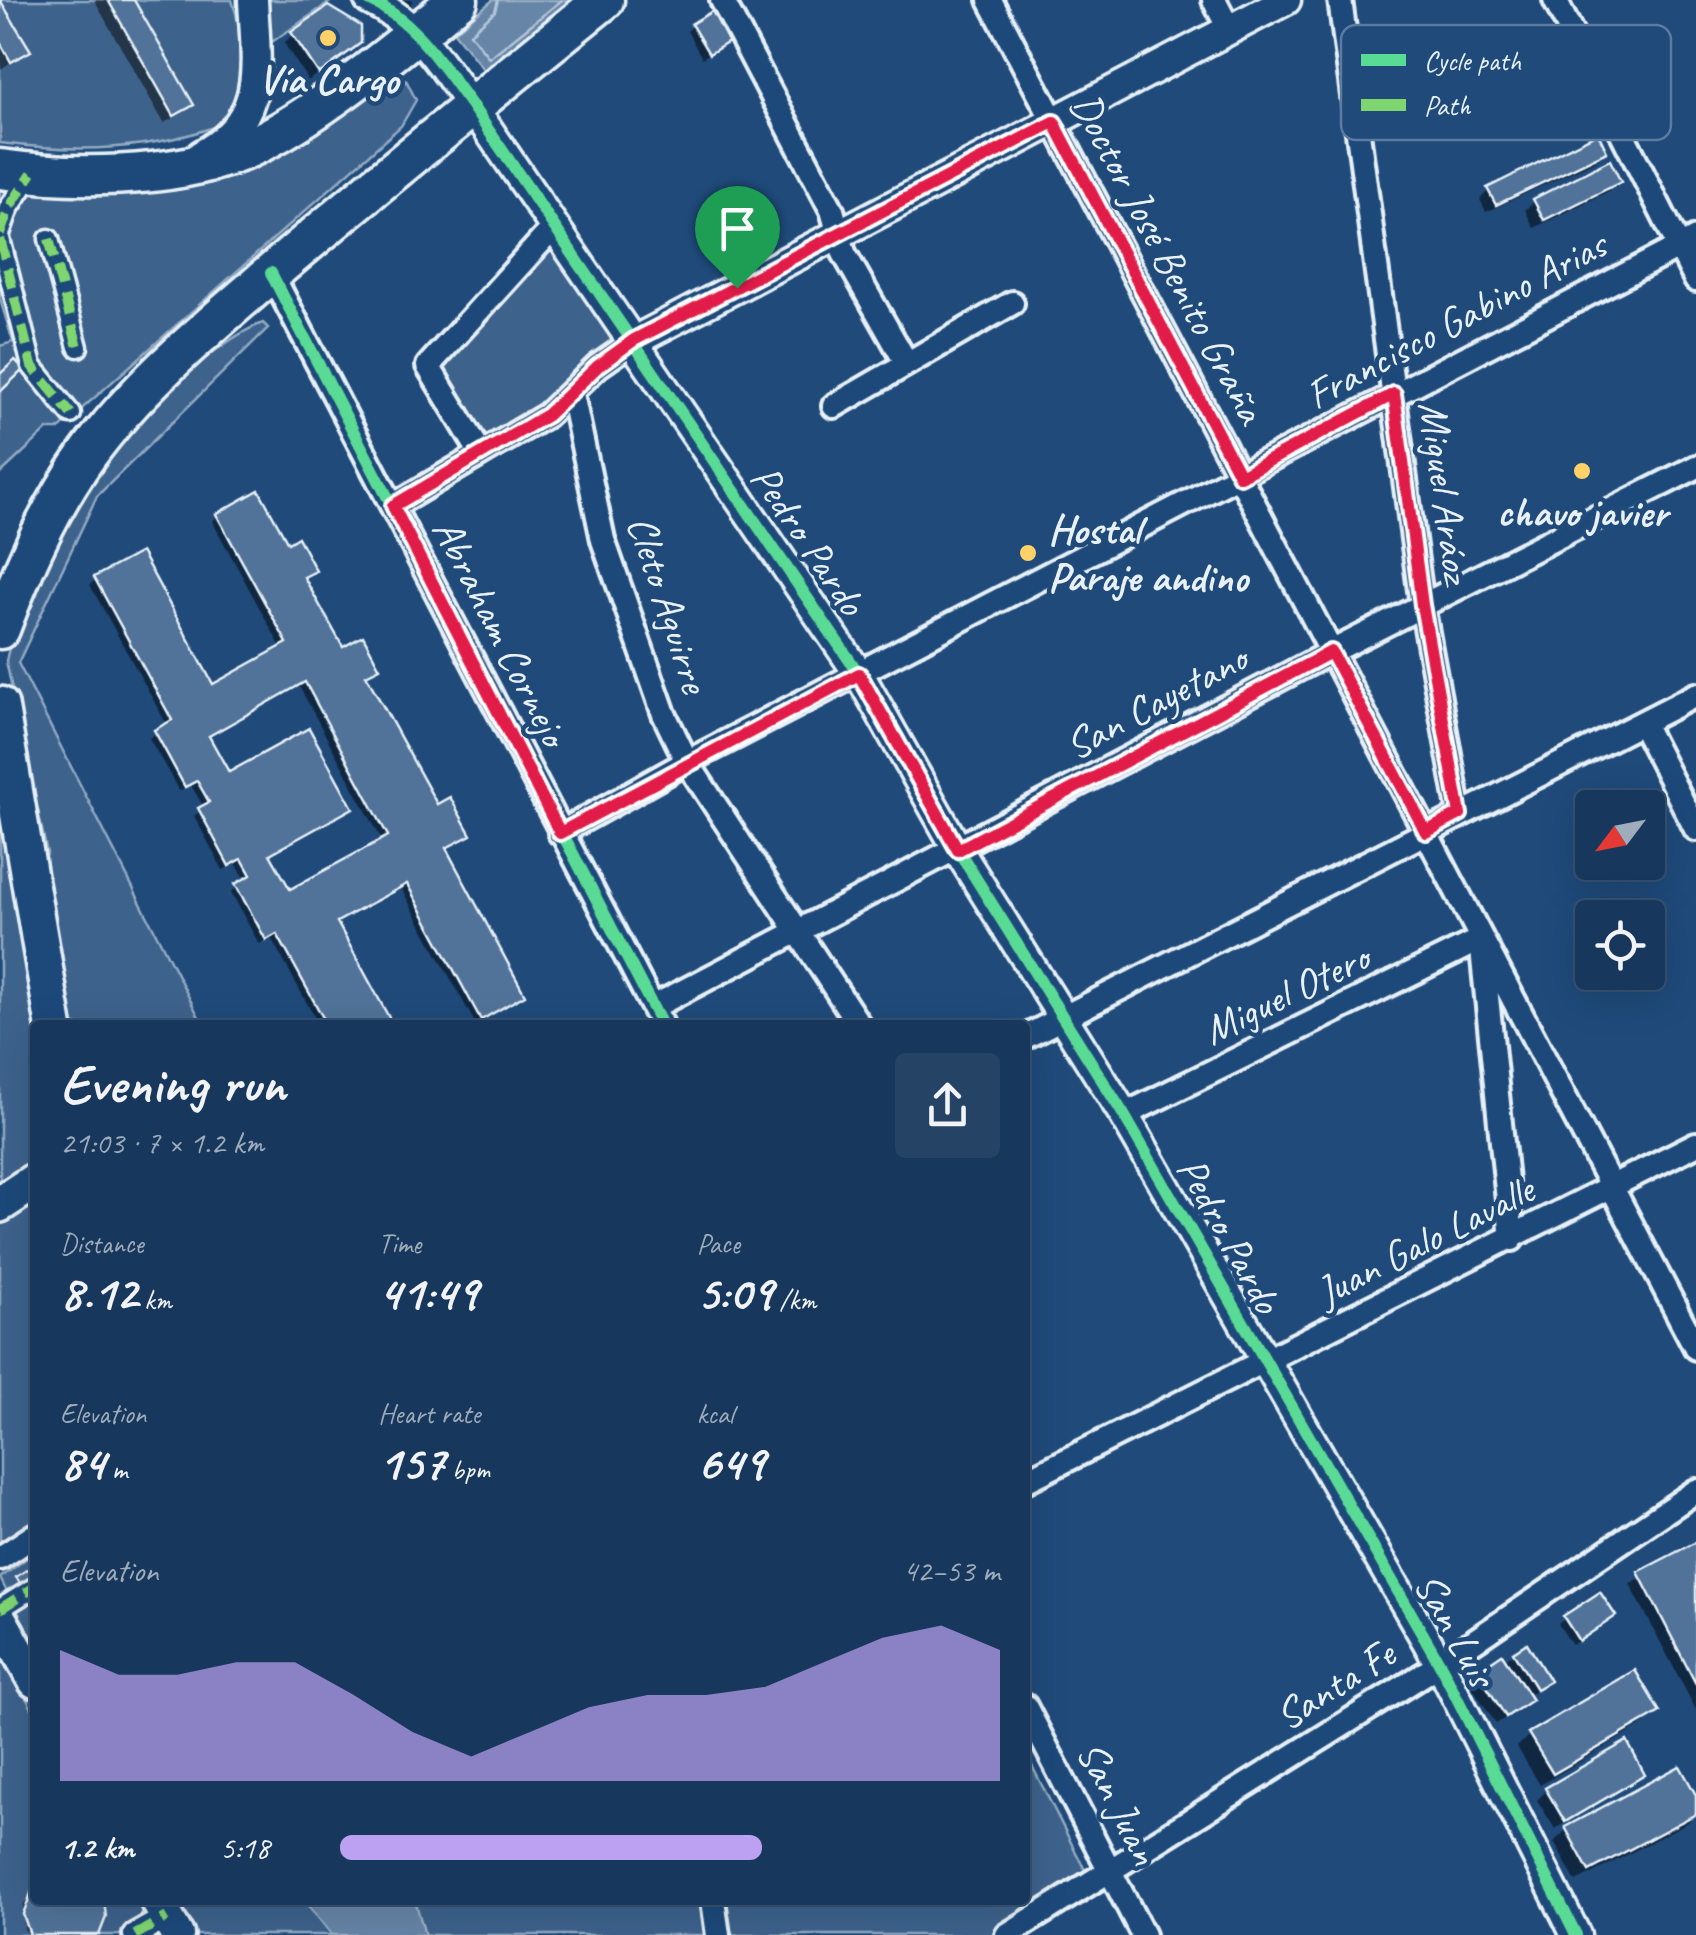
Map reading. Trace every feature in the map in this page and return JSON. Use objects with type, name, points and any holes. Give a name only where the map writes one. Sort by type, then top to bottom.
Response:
[{"type":"highway","points":[[16,171],[106,174],[233,154],[265,140],[458,0]]},
{"type":"highway","points":[[0,629],[39,535],[89,453],[179,351],[604,0]]},
{"type":"main road","points":[[0,705],[53,1020]]},
{"type":"main road","points":[[0,1204],[30,1183]]},
{"type":"main road","points":[[0,1619],[30,1672]]},
{"type":"street","points":[[181,165],[231,136],[250,111],[253,0]]},
{"type":"street","name":"Pedro Pardo","points":[[369,0],[402,17],[472,106],[859,674],[958,850],[1124,1116],[1264,1364]]},
{"type":"street","points":[[722,0],[832,210],[844,253],[907,364]]},
{"type":"street","name":"Doctor José Benito Graña","points":[[990,0],[1696,1348]]},
{"type":"street","points":[[1214,0],[1229,29]]},
{"type":"street","points":[[393,506],[547,415],[598,366],[634,340],[1286,0]]},
{"type":"street","name":"Miguel Aráoz","points":[[1340,0],[1343,25]]},
{"type":"street","points":[[1555,0],[1569,25]]},
{"type":"street","name":"Miguel Aráoz","points":[[1359,140],[1422,605],[1460,814]]},
{"type":"street","points":[[1631,140],[1687,242],[1696,280]]},
{"type":"street","points":[[16,171],[0,236],[32,366],[71,414]]},
{"type":"street","points":[[480,452],[428,366],[554,228]]},
{"type":"street","points":[[49,238],[78,347]]},
{"type":"street","name":"Francisco Gabino Arias","points":[[560,833],[687,762],[1687,242]]},
{"type":"street","name":"Abraham Cornejo","points":[[271,274],[658,1016]]},
{"type":"street","points":[[834,406],[1012,303]]},
{"type":"street","name":"Cleto Aguirre","points":[[572,394],[603,540],[664,714],[687,762],[856,1020]]},
{"type":"street","name":"San Cayetano","points":[[658,1016],[797,930],[1696,467]]},
{"type":"street","points":[[1030,1034],[1696,695]]},
{"type":"street","points":[[1642,723],[1696,828]]},
{"type":"street","points":[[1481,939],[1512,1239]]},
{"type":"street","name":"Miguel Otero","points":[[1124,1116],[1481,939]]},
{"type":"street","name":"Juan Galo Lavalle","points":[[1030,1479],[1696,1144]]},
{"type":"street","name":"San Luis","points":[[1264,1364],[1440,1664],[1576,1935]]},
{"type":"street","name":"Santa Fe","points":[[1007,1935],[1440,1664],[1696,1491]]},
{"type":"street","points":[[0,1558],[30,1538]]},
{"type":"street","points":[[0,1609],[30,1589]]},
{"type":"street","name":"San Juan","points":[[1030,1716],[1143,1935]]},
{"type":"street","points":[[714,1905],[718,1935]]},
{"type":"street","points":[[135,1935],[167,1918]]},
{"type":"shaded area","points":[[0,0],[232,0],[241,62],[236,93],[225,123],[170,139],[114,147],[0,143]]},
{"type":"shaded area","points":[[262,0],[333,0],[266,46]]},
{"type":"shaded area","points":[[395,74],[406,80],[416,100],[401,126],[58,430],[47,430],[0,474],[0,346],[13,342],[0,299],[0,184],[98,193]]},
{"type":"shaded area","points":[[550,245],[613,338],[542,408],[481,440],[436,366]]},
{"type":"shaded area","points":[[263,323],[268,328],[97,496],[18,663],[200,1020],[62,1020],[39,890],[47,853],[6,661],[12,635],[66,519],[99,463],[166,392],[242,333]]},
{"type":"shaded area","points":[[0,766],[44,1020],[30,1020],[30,1174],[0,1194]]},
{"type":"shaded area","points":[[30,1195],[30,1523],[0,1543],[0,1215]]},
{"type":"shaded area","points":[[30,1556],[30,1639],[0,1578]]},
{"type":"shaded area","points":[[0,1651],[30,1705],[30,1905],[141,1905],[143,1913],[134,1924],[136,1935],[0,1935]]},
{"type":"shaded area","points":[[1030,1762],[1087,1874],[993,1935],[727,1935],[723,1905],[1030,1905]]},
{"type":"shaded area","points":[[175,1905],[705,1905],[709,1935],[192,1935]]},
{"type":"water","points":[[493,0],[578,0],[487,74],[454,32]]},
{"type":"water","points":[[308,1905],[416,1905],[425,1935],[332,1935]]},
{"type":"building","points":[[0,0],[31,51],[11,62],[0,42]]},
{"type":"building","points":[[108,0],[134,0],[194,105],[174,116]]},
{"type":"building","name":"Vía Cargo","points":[[328,6],[361,26],[361,43],[319,74],[291,32]]},
{"type":"building","points":[[714,10],[732,40],[709,54],[691,24]]},
{"type":"building","points":[[1584,140],[1601,140],[1607,152],[1496,205],[1487,188]]},
{"type":"building","points":[[1610,160],[1621,182],[1544,220],[1533,199]]},
{"type":"building","points":[[15,360],[24,369],[0,392],[0,374]]},
{"type":"building","points":[[259,490],[288,543],[298,537],[316,571],[304,577],[343,647],[363,636],[380,668],[366,675],[437,804],[450,797],[471,835],[446,848],[525,995],[481,1020],[407,884],[337,922],[390,1020],[324,1020],[277,934],[266,940],[235,884],[251,875],[242,859],[229,866],[198,808],[209,802],[197,781],[185,787],[154,730],[172,720],[94,577],[141,552],[213,684],[287,643],[216,514]],"holes":[[[305,682],[388,836],[290,889],[270,854],[353,808],[309,728],[229,772],[209,736]]]},
{"type":"building","points":[[1696,1542],[1696,1684],[1638,1572]]},
{"type":"building","points":[[30,1567],[30,1599],[16,1577]]},
{"type":"building","points":[[1600,1592],[1616,1616],[1579,1641],[1563,1616]]},
{"type":"building","points":[[1527,1643],[1550,1681],[1536,1689],[1513,1652]]},
{"type":"building","points":[[1502,1654],[1532,1700],[1506,1717],[1477,1671]]},
{"type":"building","points":[[1635,1670],[1660,1712],[1553,1774],[1528,1733]]},
{"type":"building","points":[[1627,1741],[1645,1775],[1565,1822],[1545,1788]]},
{"type":"building","points":[[1680,1766],[1696,1795],[1696,1814],[1589,1871],[1565,1827]]},
{"type":"building","points":[[30,1896],[30,1905],[105,1905],[106,1917],[99,1935],[30,1935],[23,1914]]},
{"type":"marked path","points":[[0,234],[9,208],[32,173]]},
{"type":"marked path","points":[[0,239],[32,366],[71,414]]},
{"type":"marked path","points":[[49,239],[78,347]]},
{"type":"marked path","points":[[0,1609],[30,1590]]},
{"type":"marked path","points":[[135,1935],[167,1917]]},
{"type":"cycle path","points":[[369,0],[415,32],[472,106],[859,674],[958,850],[1124,1115],[1440,1664],[1576,1935]]},
{"type":"cycle path","points":[[271,273],[659,1020]]},
{"type":"cycle path","points":[[393,506],[547,415],[598,366],[634,341]]},
{"type":"place","name":"Vía Cargo","points":[[328,38]]},
{"type":"place","name":"chavo javier","points":[[1582,471]]},
{"type":"place","name":"Hostal Paraje andino","points":[[1028,553]]},
{"type":"route","points":[[1054,122],[1240,476],[1394,394],[1422,605],[1460,814],[1426,832],[1331,652],[958,850],[859,674],[687,762],[560,833],[393,506],[547,415],[598,366],[634,340],[737,288],[1054,122]]}]
